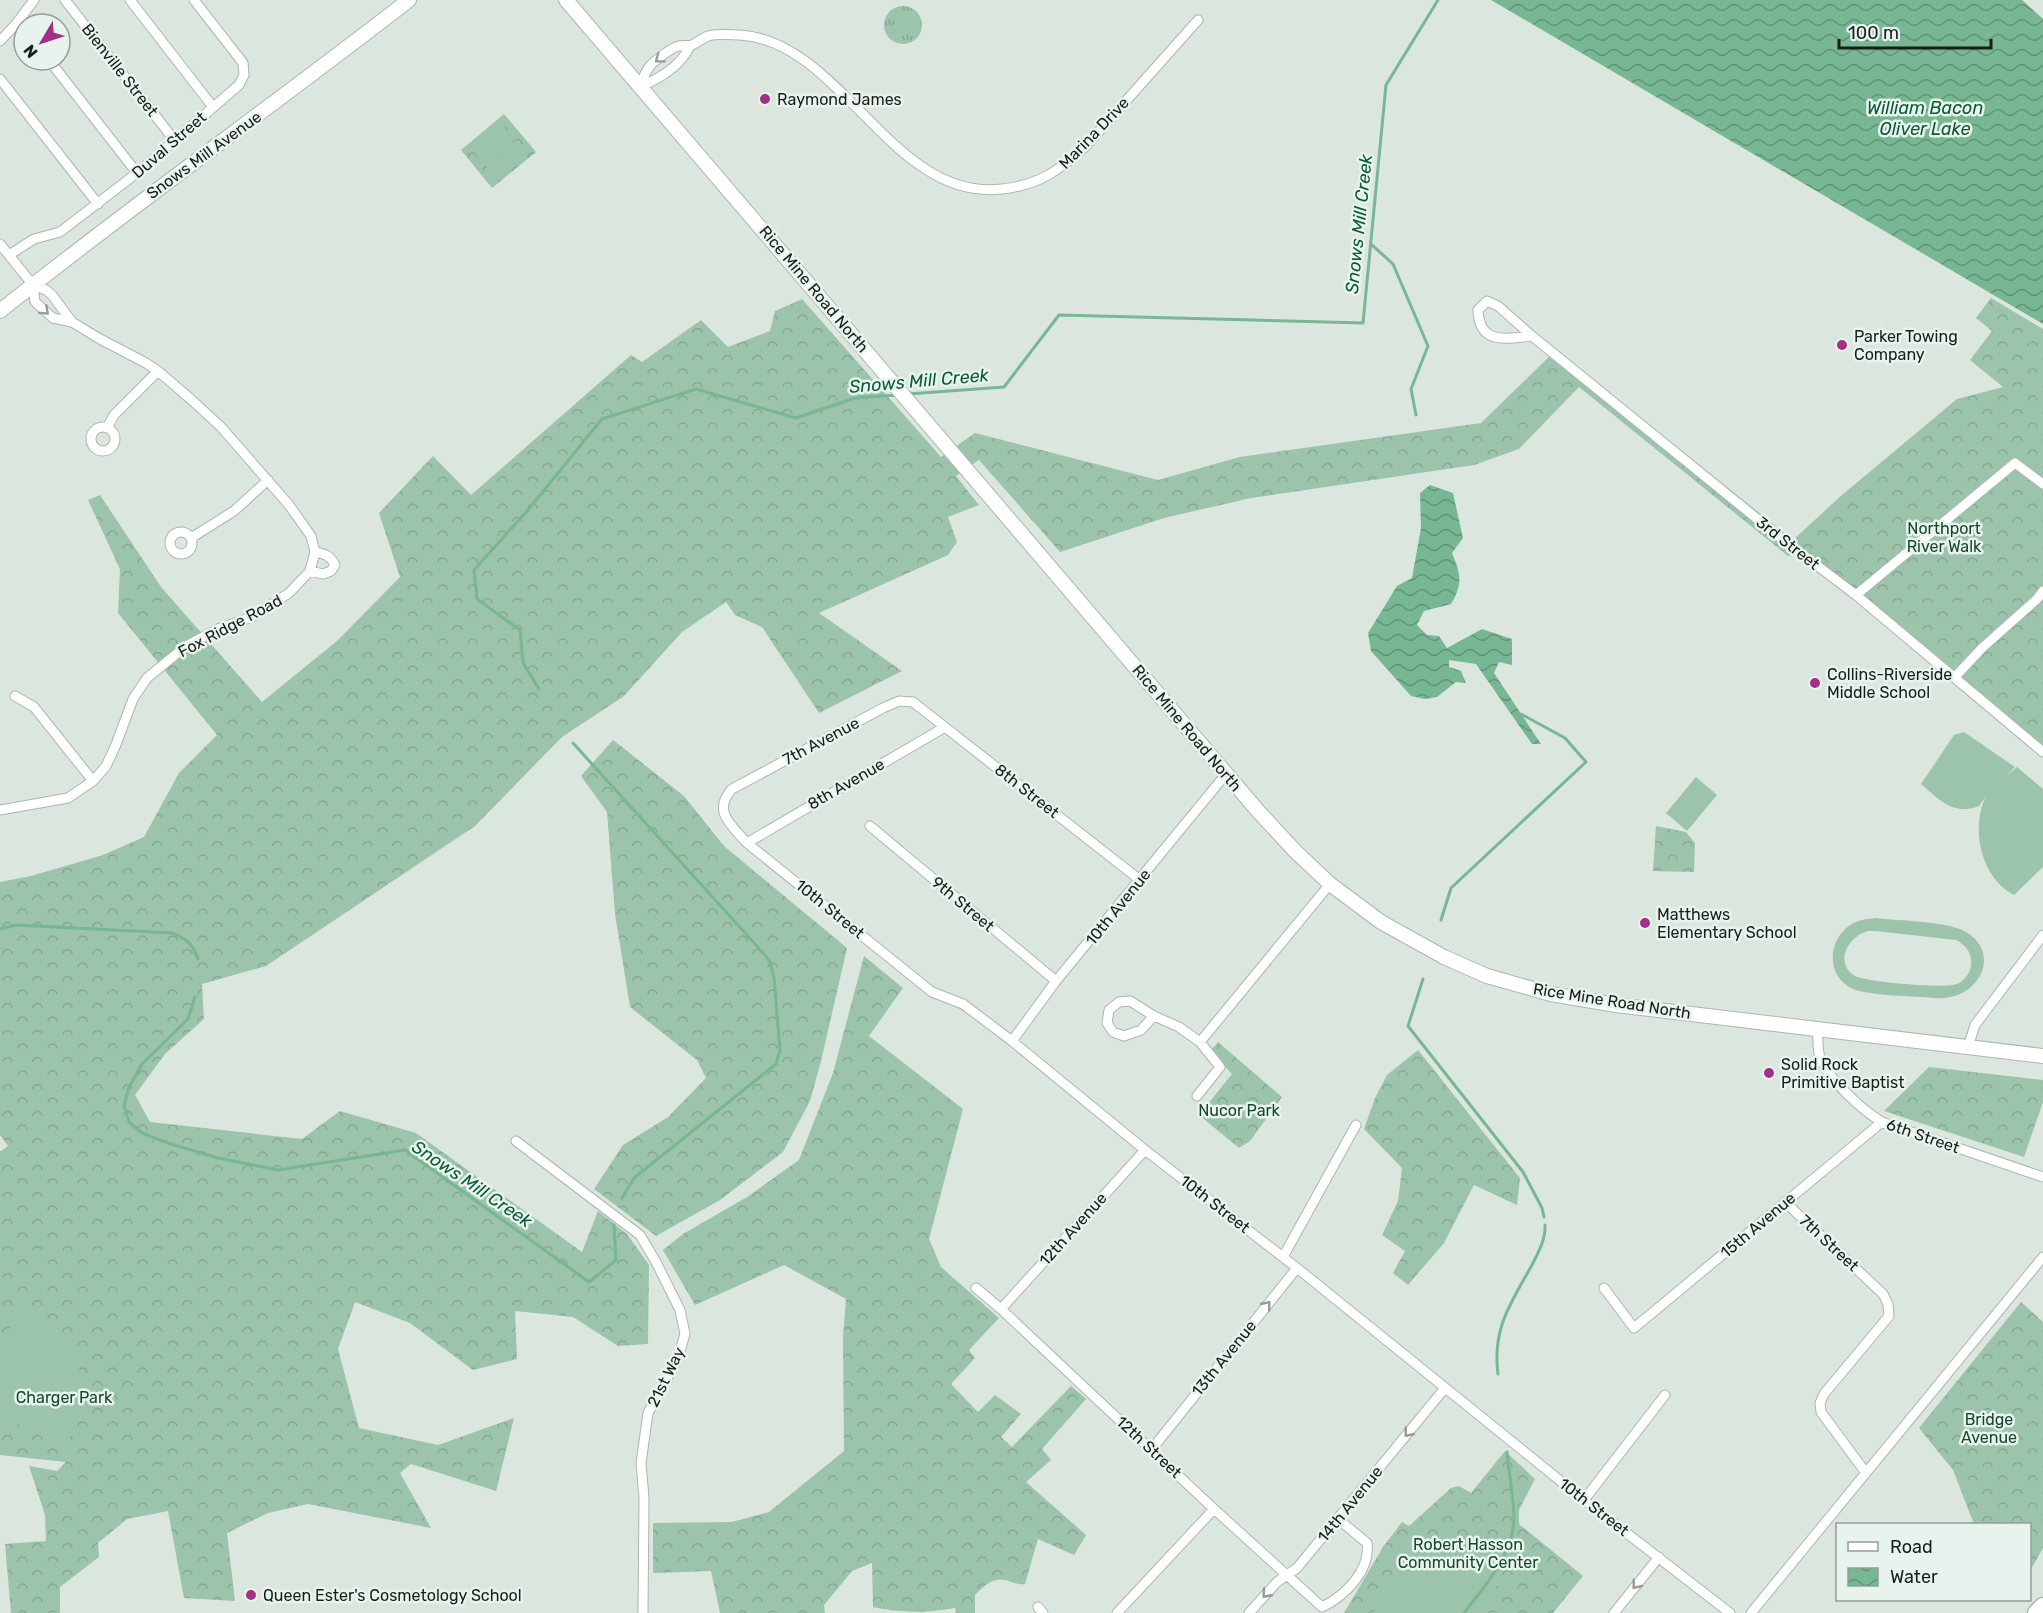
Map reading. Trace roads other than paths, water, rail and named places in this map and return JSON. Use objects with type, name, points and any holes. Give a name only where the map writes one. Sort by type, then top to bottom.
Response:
[{"type":"highway","points":[[2036,1613],[2043,1606]]},
{"type":"main road","name":"Snows Mill Avenue","points":[[0,311],[409,0]]},
{"type":"main road","name":"Rice Mine Road North","points":[[566,0],[1226,774],[1295,851],[1330,884],[1381,922],[1444,957],[1486,976],[1551,994],[1616,1005],[2043,1056]]},
{"type":"street","name":"Bienville Street","points":[[65,0],[175,141]]},
{"type":"street","points":[[129,0],[213,107]]},
{"type":"street","name":"Duval Street","points":[[9,255],[34,239],[60,232],[98,204],[239,85],[244,75],[243,63],[194,0]]},
{"type":"street","name":"Marina Drive","points":[[640,87],[648,67],[677,45],[690,46],[709,35],[760,38],[795,53],[831,83],[888,140],[939,177],[960,186],[995,190],[1030,184],[1065,165],[1084,147],[1198,20]]},
{"type":"street","name":"Marina Drive","points":[[640,87],[657,79],[685,57],[690,46]]},
{"type":"street","points":[[58,72],[137,173]]},
{"type":"street","points":[[0,79],[98,204]]},
{"type":"street","points":[[0,244],[33,285],[52,295],[72,322]]},
{"type":"street","points":[[33,285],[35,302],[53,318],[72,322],[158,371],[221,427],[289,505],[311,536],[315,552],[326,554],[332,558],[335,565],[331,571],[323,574],[309,571]]},
{"type":"street","name":"3rd Street","points":[[1532,336],[1494,338],[1484,332],[1478,321],[1478,310],[1487,301],[1498,306],[1782,540],[1856,595],[2043,752]]},
{"type":"street","points":[[107,428],[114,416],[158,371]]},
{"type":"street","points":[[1856,595],[2015,463],[2043,484]]},
{"type":"street","points":[[191,538],[234,511],[268,480]]},
{"type":"street","name":"Fox Ridge Road","points":[[0,810],[68,798],[93,781],[106,766],[134,699],[147,678],[186,646],[218,629],[252,617],[273,605],[298,585],[309,571],[315,552]]},
{"type":"street","points":[[1955,677],[1982,648],[2043,591]]},
{"type":"street","points":[[15,696],[34,706],[93,781]]},
{"type":"street","name":"7th Avenue","points":[[732,789],[883,708],[899,701],[913,702]]},
{"type":"street","name":"8th Street","points":[[913,702],[1140,880]]},
{"type":"street","name":"8th Avenue","points":[[747,843],[945,727]]},
{"type":"street","name":"10th Avenue","points":[[1012,1041],[1056,981],[1226,774]]},
{"type":"street","name":"10th Street","points":[[732,789],[724,798],[723,810],[728,822],[747,843],[932,992],[963,1004],[1012,1041],[1584,1500],[1730,1613]]},
{"type":"street","name":"9th Street","points":[[870,826],[1056,981]]},
{"type":"street","points":[[1200,1042],[1330,884]]},
{"type":"street","points":[[1968,1047],[1975,1025],[2043,935]]},
{"type":"street","points":[[1154,1016],[1141,1029],[1124,1036],[1113,1032],[1107,1023],[1109,1010],[1119,1002],[1130,1001],[1154,1016],[1179,1027],[1200,1042],[1220,1067],[1197,1096]]},
{"type":"street","name":"6th Street","points":[[1818,1029],[1819,1055],[1824,1066],[1859,1104],[1882,1122],[2043,1177]]},
{"type":"street","name":"15th Avenue","points":[[1604,1288],[1634,1328],[1882,1122]]},
{"type":"street","points":[[1283,1257],[1356,1125]]},
{"type":"street","name":"21st Way","points":[[516,1141],[640,1235],[680,1310],[685,1334],[678,1358],[648,1413],[641,1463],[644,1497],[643,1613]]},
{"type":"street","name":"12th Avenue","points":[[1001,1309],[1146,1150]]},
{"type":"street","name":"7th Street","points":[[1785,1202],[1883,1294],[1888,1304],[1889,1316],[1824,1394],[1820,1403],[1821,1412],[1866,1473]]},
{"type":"street","points":[[1751,1613],[2043,1257]]},
{"type":"street","name":"13th Avenue","points":[[1152,1449],[1297,1268]]},
{"type":"street","name":"12th Street","points":[[976,1288],[1322,1607],[1342,1596],[1364,1567],[1369,1556],[1367,1543],[1338,1519]]},
{"type":"street","name":"14th Avenue","points":[[1250,1613],[1277,1582],[1298,1568],[1445,1388]]},
{"type":"street","points":[[1584,1500],[1665,1395]]},
{"type":"street","points":[[1118,1613],[1214,1509]]},
{"type":"street","points":[[1828,1517],[1837,1523]]},
{"type":"street","points":[[1614,1613],[1659,1557]]},
{"type":"water","name":"William Bacon Oliver Lake","points":[[1491,0],[2022,0],[2043,19],[2043,324]]},
{"type":"water","points":[[1430,485],[1453,493],[1463,538],[1452,553],[1459,573],[1459,585],[1451,604],[1424,611],[1417,625],[1427,635],[1439,636],[1447,648],[1482,629],[1512,639],[1512,665],[1499,662],[1494,673],[1541,744],[1532,744],[1476,664],[1449,660],[1449,667],[1461,671],[1466,683],[1456,682],[1437,697],[1425,699],[1411,696],[1371,651],[1368,633],[1397,586],[1412,578],[1421,528],[1420,493]]},
{"type":"waterway","name":"Snows Mill Creek","points":[[908,394],[1004,387],[1059,315],[1363,323],[1386,85],[1438,0]]},
{"type":"waterway","points":[[1371,244],[1393,264],[1428,346],[1411,389],[1416,415]]},
{"type":"waterway","name":"Snows Mill Creek","points":[[539,689],[523,663],[520,630],[477,599],[474,570],[528,510],[602,419],[696,389],[796,418],[855,398],[898,395]]},
{"type":"waterway","points":[[1441,920],[1451,888],[1586,762],[1565,738],[1521,714]]},
{"type":"waterway","name":"Snows Mill Creek","points":[[573,743],[765,955],[770,962],[774,978],[780,1050],[776,1064],[634,1178],[622,1198]]},
{"type":"waterway","name":"Snows Mill Creek","points":[[0,929],[16,925],[172,933],[189,943],[198,959]]},
{"type":"waterway","points":[[1423,979],[1408,1026],[1523,1172],[1542,1208],[1544,1217]]},
{"type":"waterway","name":"Snows Mill Creek","points":[[195,997],[188,1019],[142,1064],[129,1087],[124,1106],[129,1122],[142,1133],[218,1158],[278,1170],[405,1150],[589,1282],[616,1260],[614,1225]]},
{"type":"waterway","points":[[1498,1374],[1498,1343],[1505,1316],[1539,1251],[1545,1225]]},
{"type":"waterway","points":[[1464,1613],[1497,1568],[1513,1530],[1513,1500],[1507,1452]]},
{"type":"place","name":"Raymond James","points":[[765,99]]},
{"type":"place","name":"Parker Towing Company","points":[[1842,345]]},
{"type":"place","name":"Collins-Riverside Middle School","points":[[1815,683]]},
{"type":"place","name":"Matthews Elementary School","points":[[1645,923]]},
{"type":"place","name":"Solid Rock Primitive Baptist","points":[[1769,1073]]},
{"type":"place","name":"Queen Ester's Cosmetology School","points":[[251,1595]]},
{"type":"park label","name":"Northport River Walk","points":[[1944,537]]},
{"type":"park label","name":"Nucor Park","points":[[1239,1110]]},
{"type":"park label","name":"Charger Park","points":[[64,1397]]},
{"type":"park label","name":"Bridge Avenue","points":[[1989,1428]]},
{"type":"park label","name":"Robert Hasson Community Center","points":[[1468,1553]]}]
